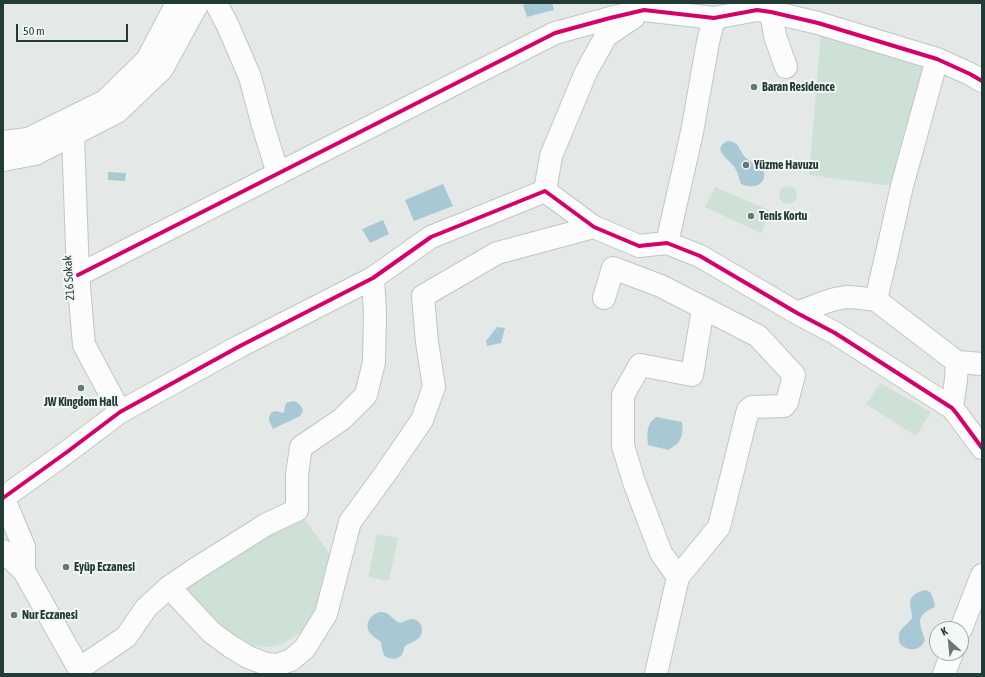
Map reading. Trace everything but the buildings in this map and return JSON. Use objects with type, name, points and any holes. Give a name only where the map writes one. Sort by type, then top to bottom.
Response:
[{"type":"street","points":[[3,142],[28,139],[105,101],[147,60],[177,3]]},
{"type":"street","points":[[3,160],[35,154],[117,112],[162,69],[198,3]]},
{"type":"street","points":[[216,3],[228,26],[250,77],[278,174]]},
{"type":"street","points":[[545,190],[551,156],[586,72],[606,36],[647,7]]},
{"type":"street","points":[[78,276],[555,33],[647,7],[714,18],[757,10],[771,12],[818,23],[937,60],[970,74],[982,81]]},
{"type":"street","points":[[771,12],[775,36],[786,67]]},
{"type":"street","points":[[667,243],[692,132],[708,42],[714,18]]},
{"type":"street","points":[[876,300],[902,186],[937,60]]},
{"type":"street","name":"216 Sokak","points":[[73,135],[78,276],[84,345],[120,412]]},
{"type":"street","points":[[545,190],[594,227],[639,246],[667,243],[700,256],[834,333],[952,408],[982,448]]},
{"type":"street","points":[[24,571],[24,546],[3,498],[120,412],[240,346],[372,278],[431,237],[545,190]]},
{"type":"street","points":[[169,587],[211,632],[248,657],[279,670],[291,660],[304,648],[326,614],[350,522],[422,420],[434,387],[427,342],[423,296],[497,253],[594,227]]},
{"type":"street","points":[[604,298],[613,268],[661,286],[758,336],[794,375],[787,402],[784,406],[752,407],[748,410],[719,527],[678,576],[656,674]]},
{"type":"street","points":[[3,551],[24,571],[81,671],[126,637],[146,608],[169,587],[267,524],[297,510],[297,474],[301,447],[342,419],[366,395],[374,362],[376,313],[372,278]]},
{"type":"street","points":[[797,313],[846,297],[876,300],[957,362],[982,364]]},
{"type":"street","points":[[678,576],[661,553],[634,482],[623,446],[623,395],[640,365],[692,375],[704,308]]},
{"type":"street","points":[[952,408],[957,362]]},
{"type":"street","points":[[964,621],[982,574]]},
{"type":"street","points":[[944,674],[949,661]]},
{"type":"green space","points":[[821,31],[930,64],[893,186],[809,175]]},
{"type":"green space","points":[[788,186],[794,189],[797,195],[794,201],[788,204],[782,201],[779,195],[782,189]]},
{"type":"green space","points":[[715,187],[771,211],[761,233],[705,207]]},
{"type":"green space","points":[[880,383],[931,412],[916,436],[866,404]]},
{"type":"green space","points":[[303,517],[332,557],[316,610],[301,633],[285,642],[269,647],[248,645],[217,628],[178,587],[234,552]]},
{"type":"green space","points":[[377,534],[398,538],[389,581],[368,577]]},
{"type":"water","points":[[530,3],[552,3],[554,10],[527,17],[523,5]]},
{"type":"water","name":"Yüzme Havuzu","points":[[728,141],[737,144],[747,159],[762,167],[764,177],[760,184],[756,186],[747,186],[741,184],[735,168],[721,151],[723,144]]},
{"type":"water","points":[[108,172],[126,173],[125,181],[108,180]]},
{"type":"water","points":[[443,184],[453,206],[414,221],[405,200]]},
{"type":"water","points":[[383,220],[389,234],[370,243],[362,229]]},
{"type":"water","points":[[497,327],[505,328],[501,343],[487,346],[486,341]]},
{"type":"water","points":[[293,401],[298,403],[303,411],[300,416],[273,429],[269,420],[270,414],[276,411],[282,413],[284,412],[286,403]]},
{"type":"water","points":[[656,417],[682,422],[681,437],[677,444],[669,450],[648,445],[647,433],[649,426]]},
{"type":"water","points":[[925,590],[930,592],[935,607],[928,610],[920,620],[925,640],[921,646],[914,649],[903,647],[900,644],[899,635],[902,629],[912,618],[910,600],[917,593]]},
{"type":"water","points":[[379,612],[388,614],[400,623],[410,619],[415,620],[422,627],[421,636],[416,641],[405,646],[402,655],[398,658],[391,659],[386,657],[382,650],[381,642],[368,630],[369,621],[373,615]]},
{"type":"cycle path","points":[[78,275],[555,33],[644,10],[714,18],[757,10],[771,12],[818,23],[937,59],[982,81]]},
{"type":"cycle path","points":[[3,498],[120,412],[240,346],[373,278],[431,237],[545,191],[594,227],[639,246],[667,243],[700,256],[797,313],[835,333],[952,408],[982,448]]},
{"type":"place","name":"Baran Residence","points":[[754,87]]},
{"type":"place","name":"Yüzme Havuzu","points":[[746,165]]},
{"type":"place","name":"Tenis Kortu","points":[[751,216]]},
{"type":"place","name":"JW Kingdom Hall","points":[[81,388]]},
{"type":"place","name":"Eyüp Eczanesi","points":[[66,567]]},
{"type":"place","name":"Nur Eczanesi","points":[[14,615]]}]
